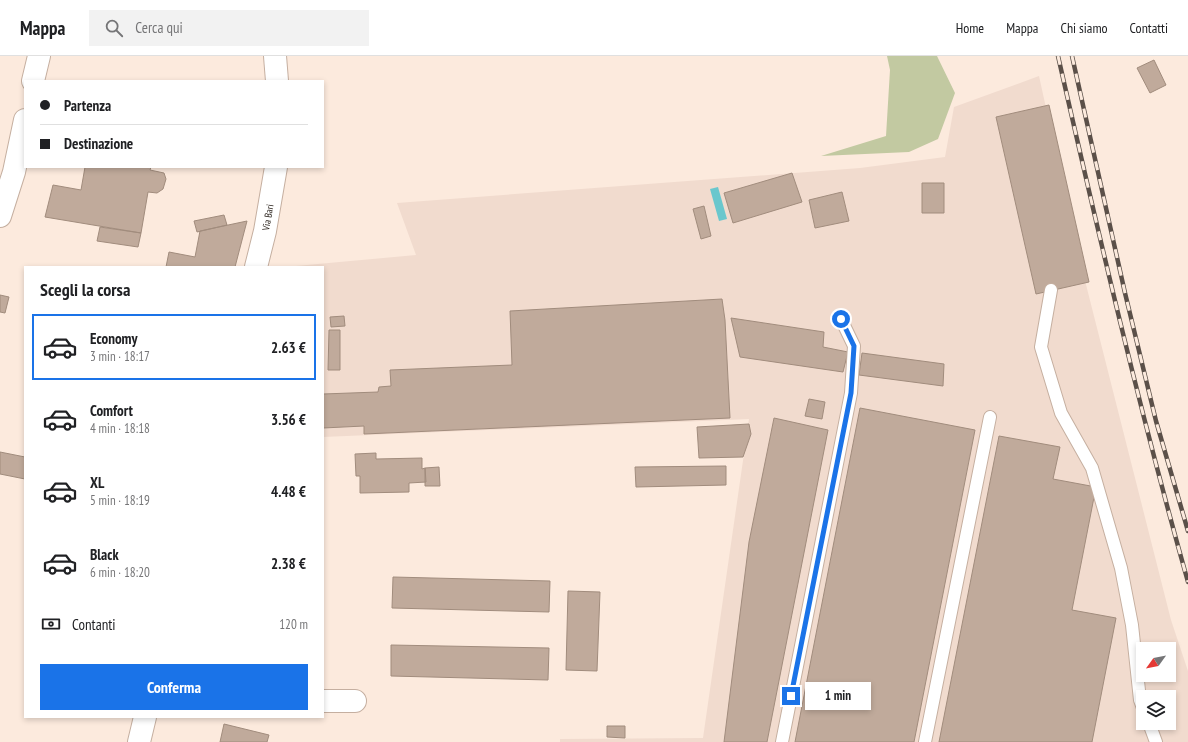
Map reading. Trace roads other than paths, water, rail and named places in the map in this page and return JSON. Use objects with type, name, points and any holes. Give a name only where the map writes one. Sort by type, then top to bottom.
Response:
[{"type":"street","points":[[33,80],[39,56]]},
{"type":"street","points":[[275,56],[277,80]]},
{"type":"street","points":[[0,216],[14,172],[24,125]]},
{"type":"street","name":"Via Bari","points":[[256,266],[266,231],[276,168]]},
{"type":"street","points":[[324,702],[355,701]]},
{"type":"street","points":[[139,742],[145,718]]},
{"type":"lane","points":[[1052,290],[1041,347],[1061,413],[1092,468],[1121,568],[1132,625],[1139,690]]},
{"type":"lane","points":[[782,742],[851,393],[854,346],[841,319]]},
{"type":"lane","points":[[925,742],[990,417]]},
{"type":"lane","points":[[1152,730],[1156,742]]},
{"type":"water","points":[[718,187],[727,219],[719,221],[710,189]]},
{"type":"railway","points":[[1058,56],[1120,320],[1188,582]]},
{"type":"railway","points":[[1072,56],[1125,293],[1156,421],[1188,531]]}]
